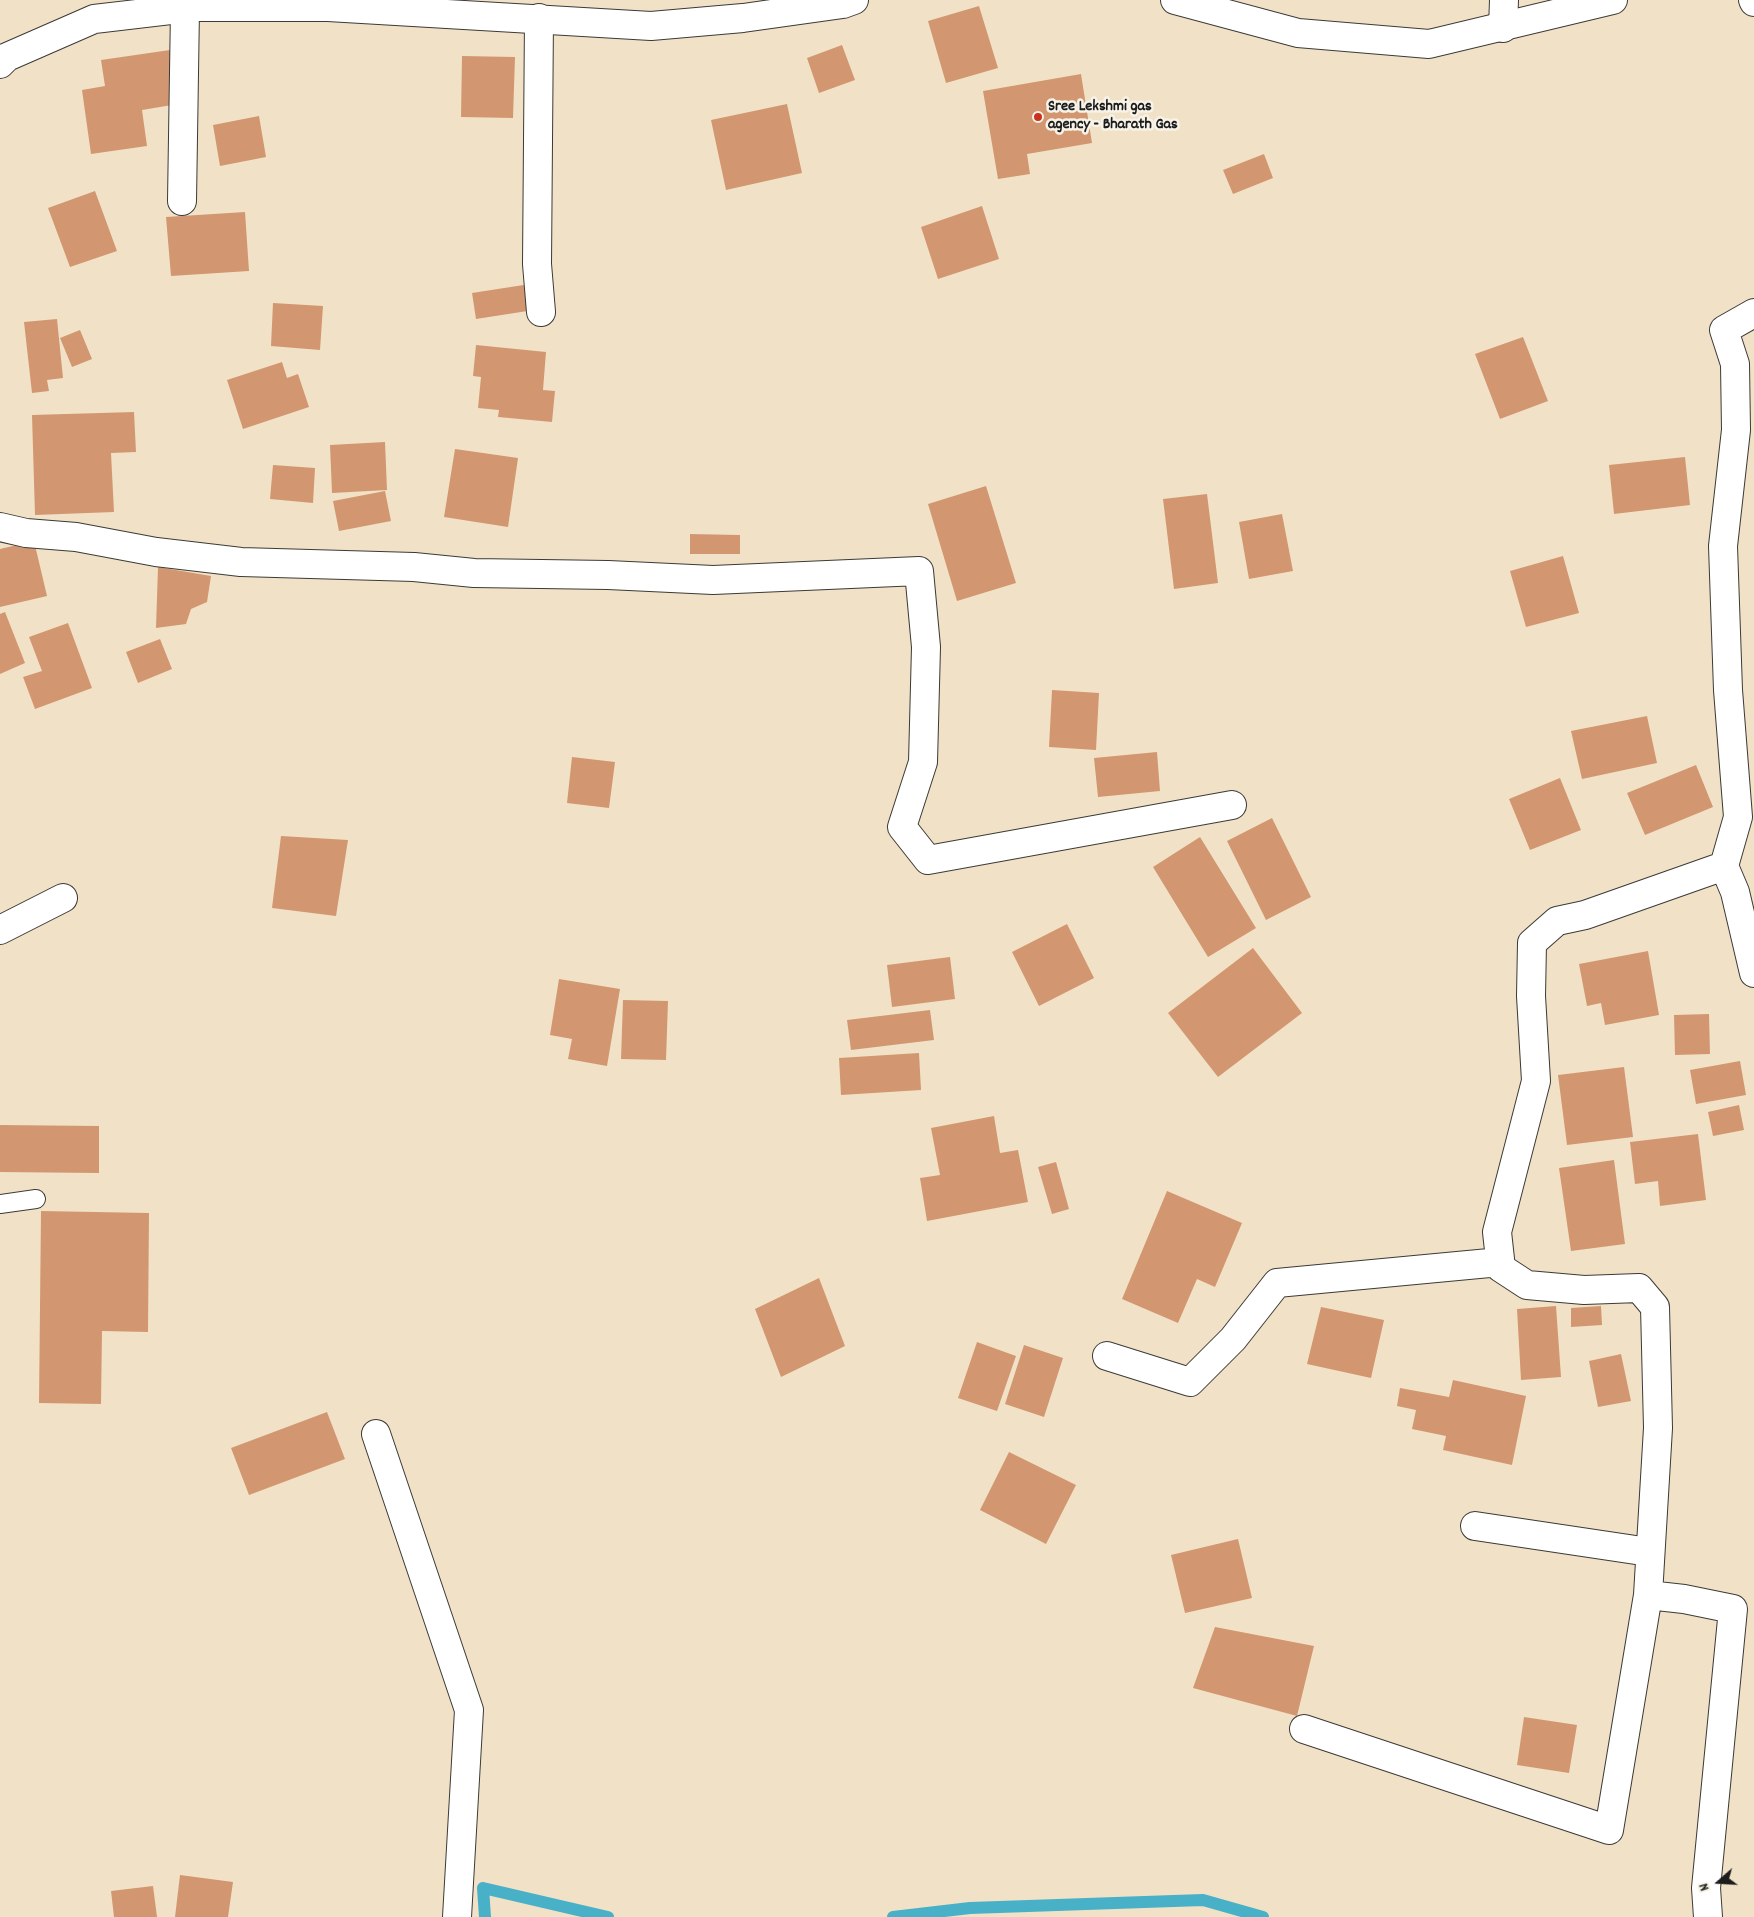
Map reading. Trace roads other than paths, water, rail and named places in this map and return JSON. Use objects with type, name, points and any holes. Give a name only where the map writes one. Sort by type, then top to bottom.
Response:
[{"type":"street","points":[[1175,0],[1298,33],[1429,44],[1503,28],[1613,0]]},
{"type":"street","points":[[1503,28],[1504,0]]},
{"type":"street","points":[[0,64],[7,57],[94,19],[186,8],[328,7],[651,26],[743,18],[846,1]]},
{"type":"street","points":[[182,201],[186,8]]},
{"type":"street","points":[[538,18],[537,264],[541,312]]},
{"type":"street","points":[[1754,312],[1724,330],[1744,366],[1723,546],[1728,690],[1738,817],[1724,866],[1735,892],[1754,973]]},
{"type":"street","points":[[0,527],[26,533],[76,537],[156,552],[241,562],[414,567],[474,573],[608,575],[713,580],[919,571],[926,647],[923,762],[902,827],[928,860],[1232,805]]},
{"type":"street","points":[[1304,1729],[1609,1830],[1648,1595],[1649,1552],[1658,1428],[1655,1307],[1639,1288],[1584,1290],[1527,1285],[1501,1268],[1497,1232],[1536,1081],[1531,996],[1532,943],[1557,921],[1585,915],[1724,866]]},
{"type":"street","points":[[0,930],[63,898]]},
{"type":"street","points":[[1107,1356],[1190,1382],[1233,1339],[1277,1283],[1500,1262]]},
{"type":"street","points":[[376,1434],[469,1710],[457,1917]]},
{"type":"street","points":[[1476,1526],[1649,1552]]},
{"type":"street","points":[[1648,1595],[1684,1598],[1743,1610],[1706,1888],[1708,1917]]},
{"type":"lane","points":[[0,1204],[36,1199]]},
{"type":"waterway","points":[[485,1917],[483,1888],[608,1917]]},
{"type":"waterway","points":[[893,1917],[970,1908],[1203,1900],[1263,1917]]},
{"type":"place","name":"Sree Lekshmi gas agency - Bharath Gas","points":[[1038,117]]}]
